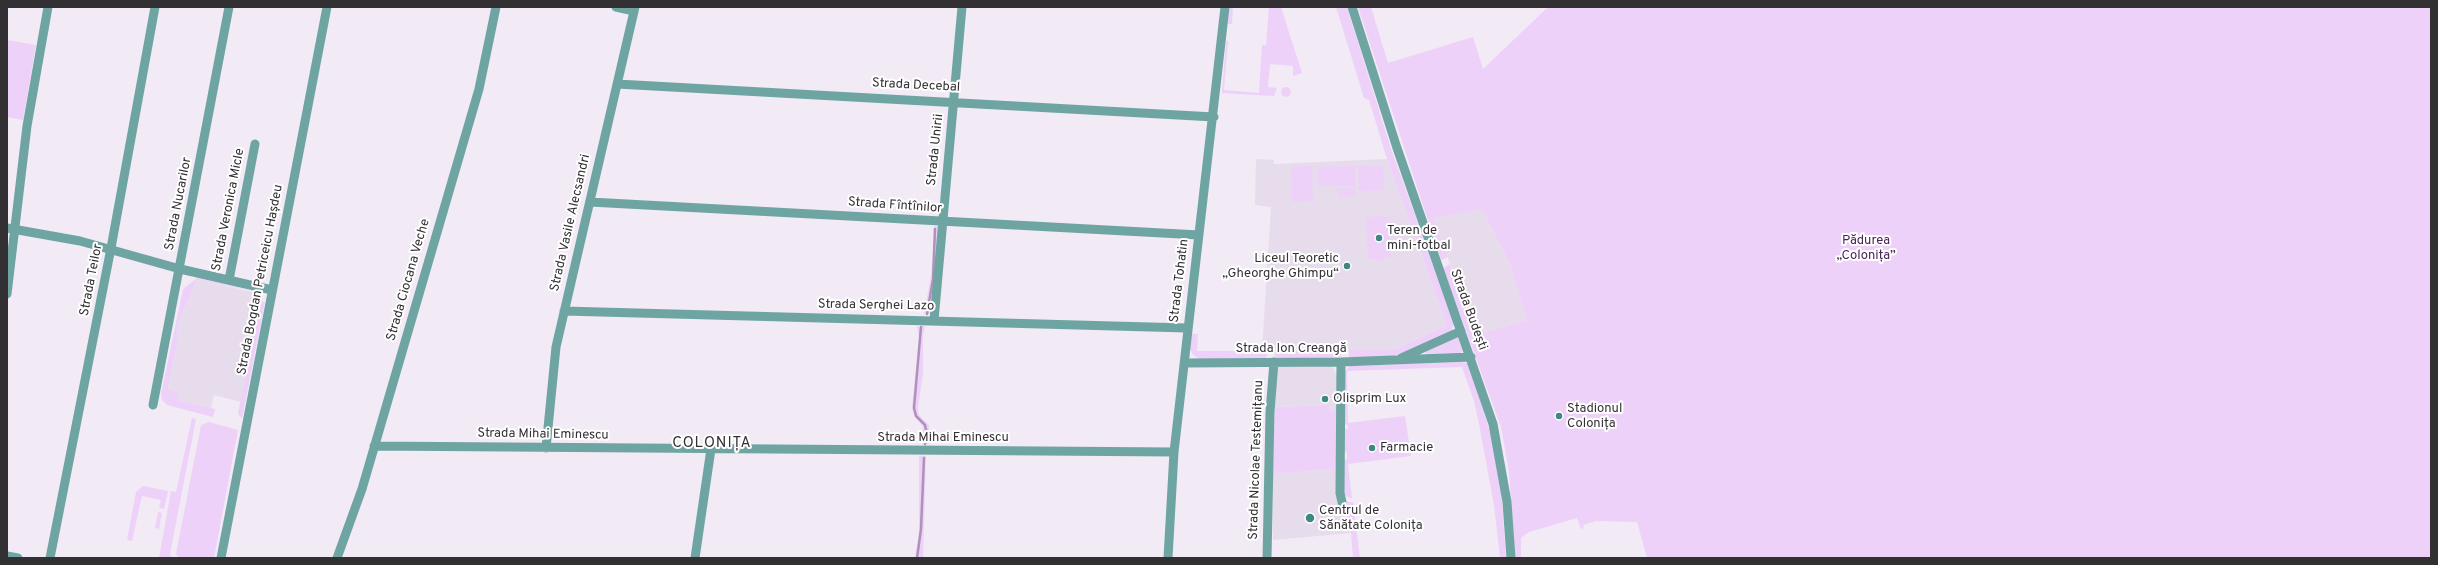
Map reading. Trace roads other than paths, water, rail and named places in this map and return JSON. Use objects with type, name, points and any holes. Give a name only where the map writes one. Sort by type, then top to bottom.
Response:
[{"type":"street","points":[[7,294],[11,229],[48,7]]},
{"type":"street","name":"Strada Teilor","points":[[50,558],[111,248],[155,7]]},
{"type":"street","name":"Strada Nucarilor","points":[[153,405],[229,7]]},
{"type":"street","name":"Strada Bogdan Petriceicu Hașdeu","points":[[220,558],[327,7]]},
{"type":"street","name":"Strada Ciocana Veche","points":[[337,558],[353,515],[374,446],[479,89],[496,7]]},
{"type":"street","points":[[616,7],[635,9]]},
{"type":"street","name":"Strada Unirii","points":[[934,320],[962,7]]},
{"type":"street","name":"Strada Tohatin","points":[[1168,558],[1174,452],[1185,363],[1187,328],[1214,116],[1225,7]]},
{"type":"street","name":"Strada Budești","points":[[1352,7],[1397,148],[1471,357],[1499,445],[1507,502],[1511,558]]},
{"type":"street","name":"Strada Vasile Alecsandri","points":[[546,448],[556,347],[635,9]]},
{"type":"street","name":"Strada Decebal","points":[[617,84],[1214,116]]},
{"type":"street","name":"Strada Veronica Micle","points":[[229,280],[255,144]]},
{"type":"street","name":"Strada Fîntînilor","points":[[590,202],[1199,235]]},
{"type":"street","points":[[11,229],[48,234],[111,248],[180,269],[272,290]]},
{"type":"street","name":"Strada Serghei Lazo","points":[[564,311],[1187,328]]},
{"type":"street","name":"Strada Ion Creangă","points":[[1396,360],[1461,331]]},
{"type":"street","name":"Strada Ion Creangă","points":[[1185,363],[1341,362],[1471,357]]},
{"type":"street","name":"Strada Nicolae Testemițanu","points":[[1267,558],[1270,412],[1274,362]]},
{"type":"street","points":[[1341,362],[1340,493],[1342,502]]},
{"type":"street","name":"Strada Mihai Eminescu","points":[[374,446],[1174,452]]},
{"type":"street","points":[[695,558],[711,449]]},
{"type":"street","points":[[7,556],[18,558]]},
{"type":"waterway","points":[[927,314],[933,279],[935,229]]},
{"type":"waterway","points":[[921,327],[914,408],[916,416],[925,425],[927,434],[925,444]]},
{"type":"waterway","points":[[917,558],[921,529],[924,458]]},
{"type":"place","name":"Teren de mini-fotbal","points":[[1379,238]]},
{"type":"place","name":"Liceul Teoretic „Gheorghe Ghimpu“","points":[[1347,266]]},
{"type":"place","name":"Olisprim Lux","points":[[1325,399]]},
{"type":"place","name":"Stadionul Colonița","points":[[1559,416]]},
{"type":"place","name":"Farmacie","points":[[1372,448]]},
{"type":"place","name":"Centrul de Sănătate Colonița","points":[[1310,518]]},
{"type":"district","name":"COLONIȚA","points":[[712,444]]},
{"type":"park label","name":"Pădurea „Colonița”","points":[[1866,248]]}]
